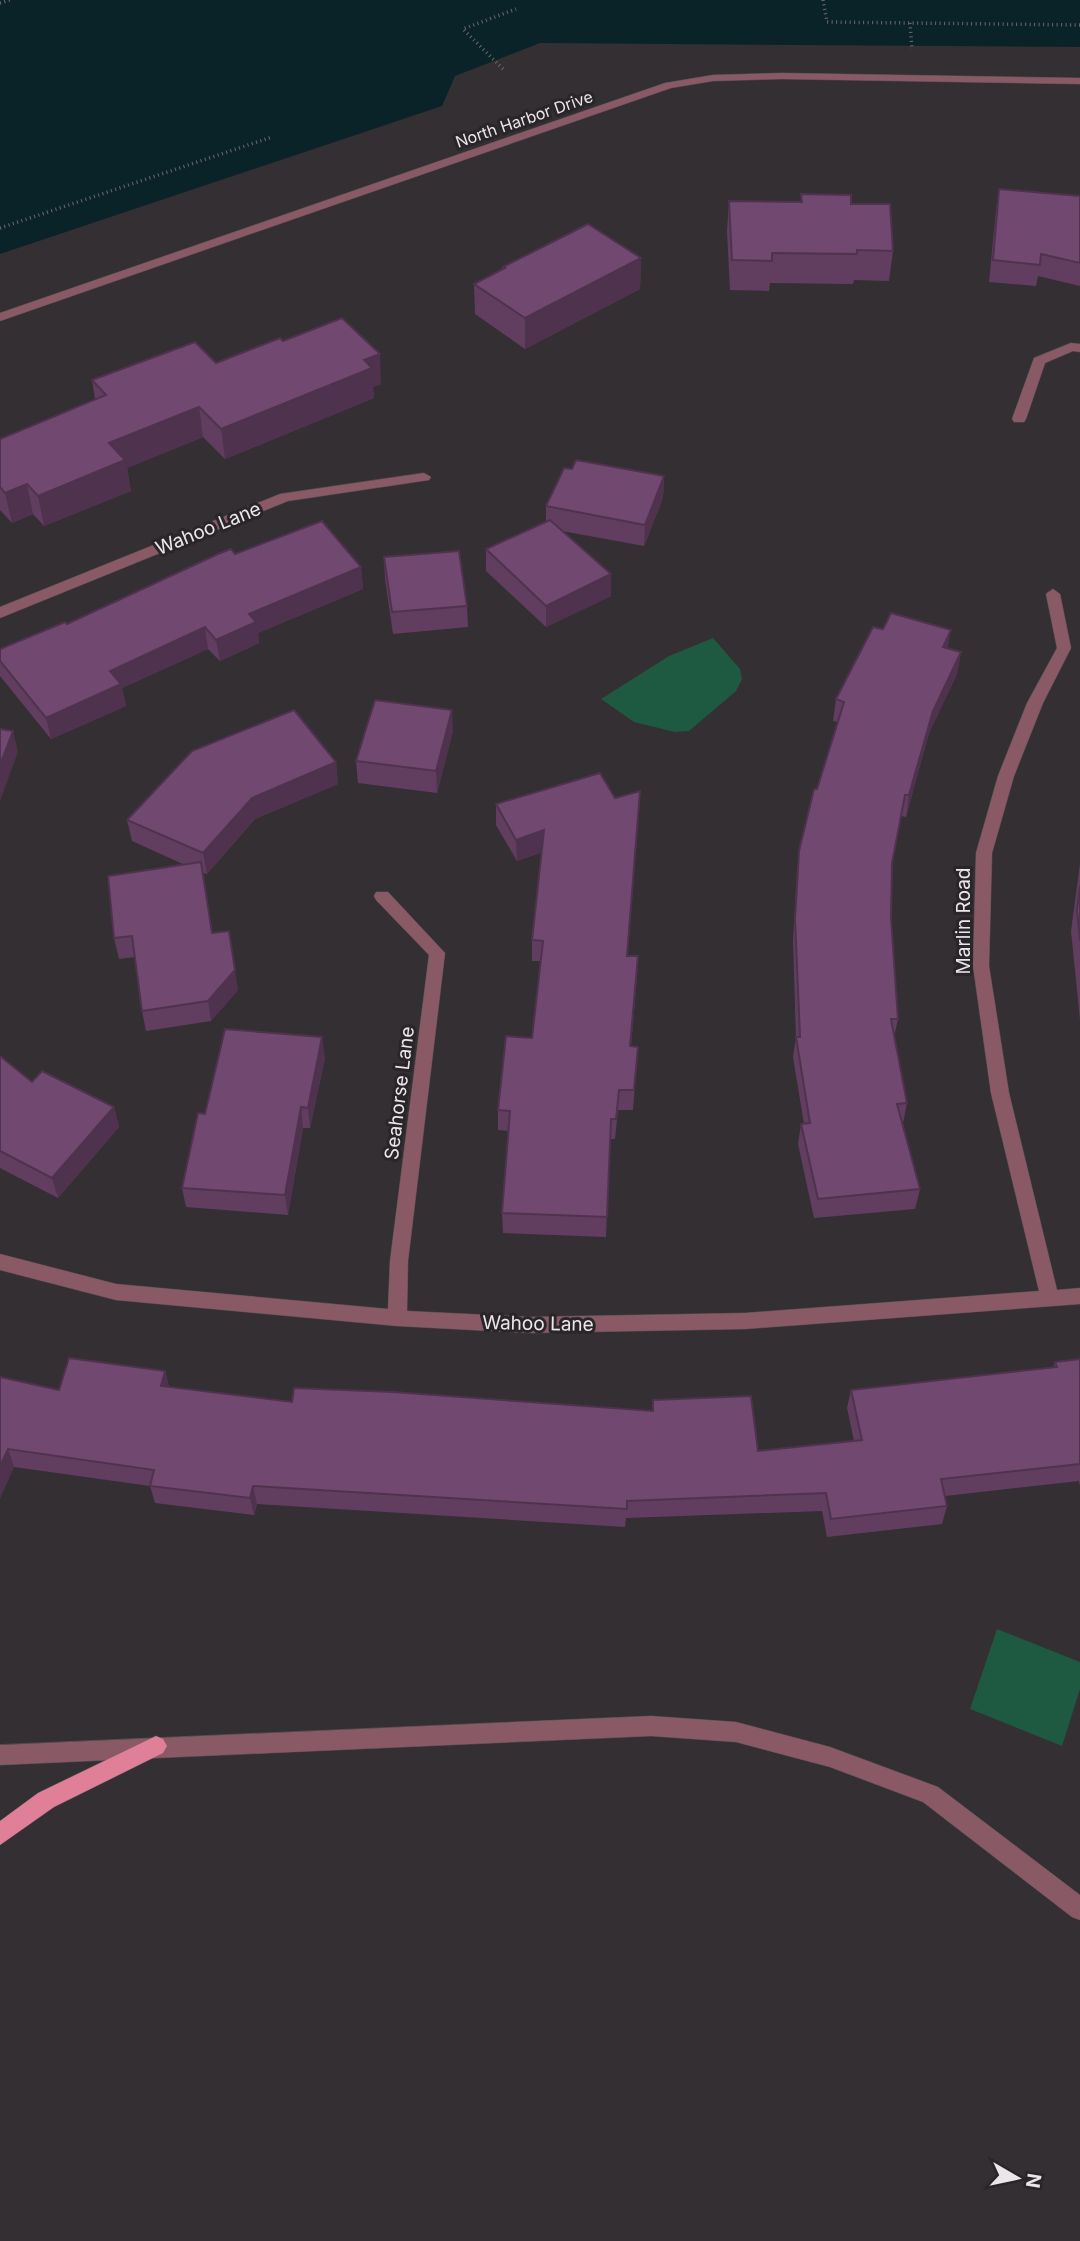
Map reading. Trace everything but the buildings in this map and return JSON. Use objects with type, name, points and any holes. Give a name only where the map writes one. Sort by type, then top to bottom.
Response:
[{"type":"main road","points":[[0,1834],[46,1800],[156,1746]]},
{"type":"street","name":"North Harbor Drive","points":[[0,317],[669,85],[713,78],[782,76],[1080,81]]},
{"type":"street","points":[[1019,419],[1039,361],[1071,347],[1080,348]]},
{"type":"street","name":"Wahoo Lane","points":[[0,613],[285,497],[424,477]]},
{"type":"street","name":"Marlin Road","points":[[1050,1299],[1000,1093],[981,966],[984,853],[1006,776],[1035,703],[1064,648],[1054,594]]},
{"type":"street","name":"Seahorse Lane","points":[[382,895],[437,953],[399,1261],[397,1318]]},
{"type":"street","name":"Wahoo Lane","points":[[0,1262],[116,1292],[397,1318],[530,1325],[745,1321],[1080,1296]]},
{"type":"street","points":[[0,1755],[652,1726],[736,1732],[830,1757],[930,1794],[1080,1909]]},
{"type":"path","points":[[0,4],[10,0]]},
{"type":"path","points":[[823,0],[827,22],[1080,25]]},
{"type":"path","points":[[503,69],[463,29],[516,9]]},
{"type":"path","points":[[910,23],[912,61]]},
{"type":"path","points":[[0,228],[272,137]]},
{"type":"green space","points":[[713,638],[740,669],[742,679],[736,691],[689,731],[675,732],[634,722],[601,699],[669,656]]},
{"type":"green space","points":[[997,1629],[1080,1662],[1080,1689],[1062,1746],[970,1709]]},
{"type":"water","points":[[0,0],[1080,0],[1080,47],[540,43],[455,76],[442,106],[0,254]]}]
